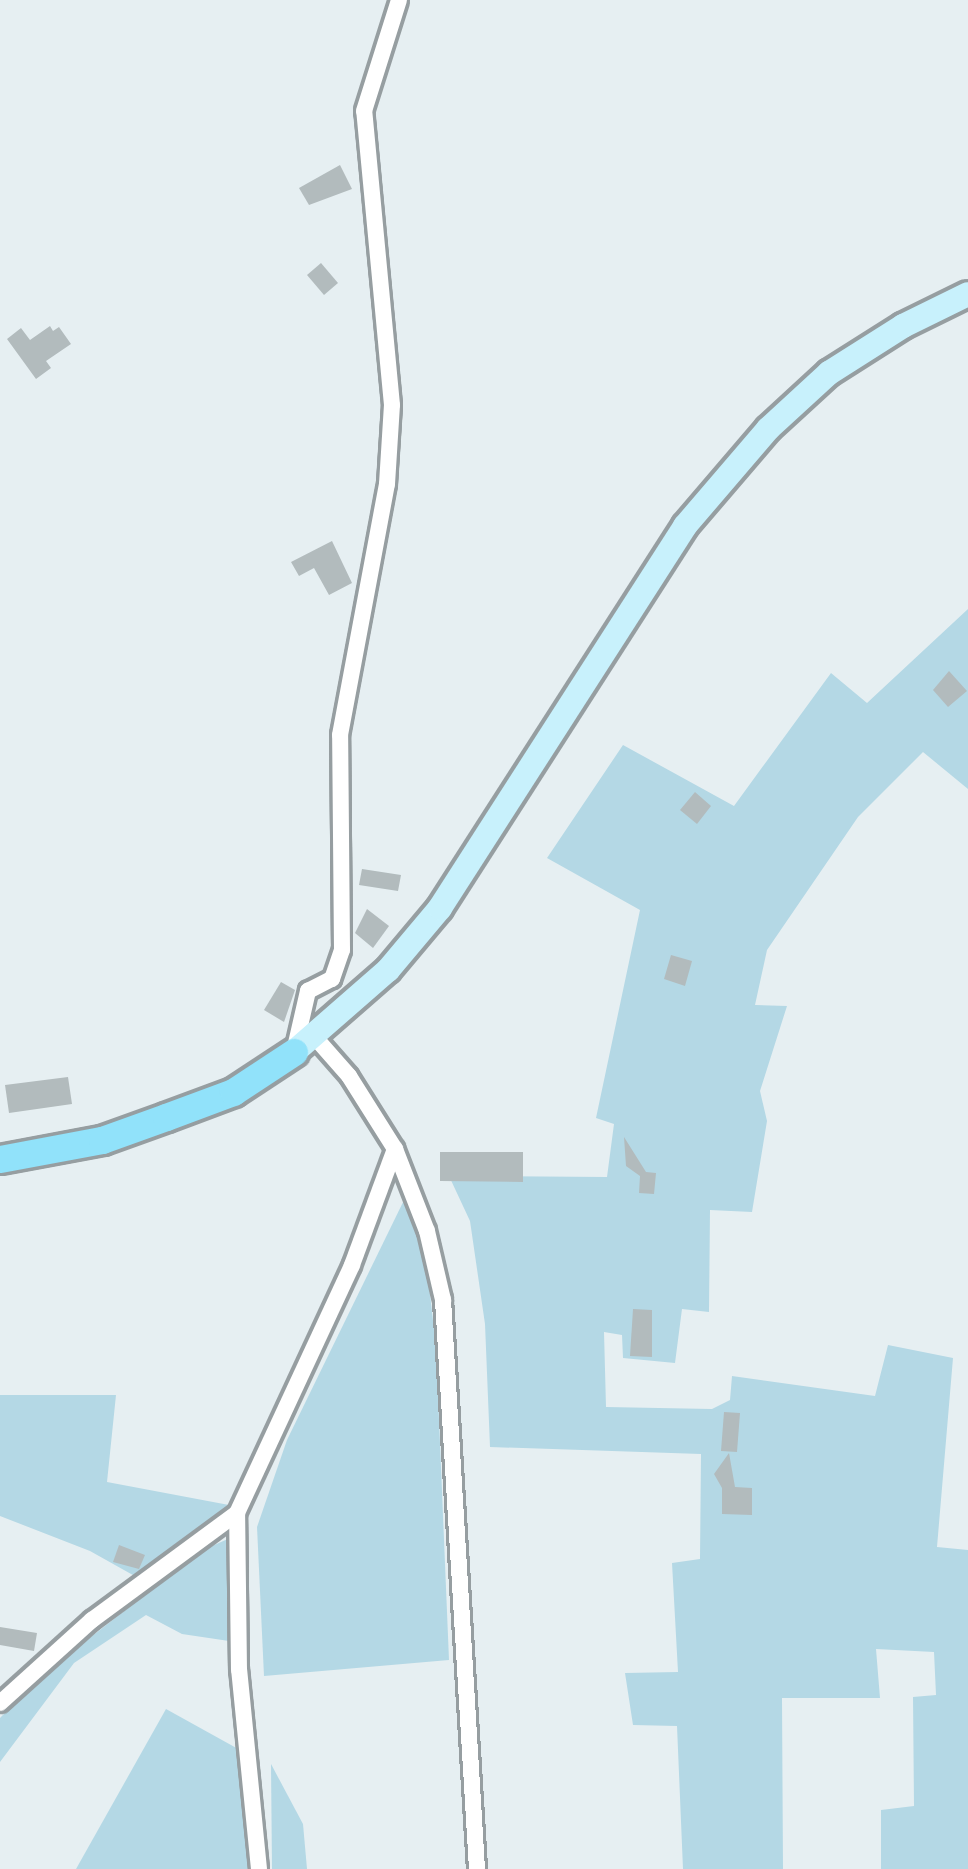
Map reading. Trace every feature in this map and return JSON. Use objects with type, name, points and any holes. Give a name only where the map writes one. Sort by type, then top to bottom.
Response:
[{"type":"main road","points":[[0,1159],[102,1139],[232,1092],[304,1044],[388,970],[440,908],[685,526],[768,429],[829,373],[903,326],[968,294]]},
{"type":"street","points":[[399,0],[364,111],[392,405],[386,484],[340,735],[342,950],[332,979],[308,991],[304,1044],[349,1076],[395,1149],[427,1231],[447,1341],[477,1869]]},
{"type":"street","points":[[259,1869],[238,1670],[237,1513],[352,1265],[395,1149]]},
{"type":"street","points":[[0,1703],[92,1620],[237,1513]]},
{"type":"shaded area","points":[[968,609],[968,789],[923,752],[858,817],[767,950],[755,1005],[787,1006],[760,1091],[767,1121],[752,1212],[710,1210],[709,1312],[682,1309],[675,1363],[623,1358],[622,1335],[604,1332],[606,1407],[712,1409],[730,1400],[732,1376],[875,1396],[888,1345],[953,1358],[937,1547],[968,1550],[968,1869],[881,1869],[881,1810],[914,1806],[913,1697],[936,1695],[934,1652],[876,1649],[880,1698],[782,1698],[783,1869],[683,1869],[677,1726],[633,1725],[625,1673],[678,1672],[672,1563],[700,1559],[701,1454],[490,1447],[485,1324],[470,1221],[449,1176],[607,1177],[614,1124],[596,1118],[640,910],[547,858],[623,745],[734,806],[831,673],[867,703]]},
{"type":"shaded area","points":[[407,1194],[425,1250],[436,1347],[449,1660],[264,1676],[257,1527],[287,1440]]},
{"type":"shaded area","points":[[0,1395],[116,1395],[107,1482],[229,1505],[140,1579],[90,1551],[0,1516]]},
{"type":"shaded area","points":[[230,1538],[229,1641],[182,1634],[146,1615],[74,1663],[0,1762],[0,1718],[43,1674],[203,1550]]},
{"type":"shaded area","points":[[166,1709],[240,1750],[249,1869],[76,1869]]},
{"type":"shaded area","points":[[271,1764],[303,1824],[307,1869],[272,1869]]},
{"type":"building","points":[[340,165],[352,189],[309,205],[299,188]]},
{"type":"building","points":[[321,263],[338,283],[324,295],[307,275]]},
{"type":"building","points":[[50,326],[53,331],[59,327],[71,344],[46,361],[51,368],[36,379],[7,339],[21,328],[30,340]]},
{"type":"building","points":[[332,541],[352,583],[329,595],[314,568],[299,576],[291,562]]},
{"type":"building","points":[[949,671],[967,691],[948,707],[933,690]]},
{"type":"building","points":[[695,792],[711,806],[697,824],[680,810]]},
{"type":"building","points":[[362,869],[401,875],[398,891],[359,885]]},
{"type":"building","points":[[367,909],[389,926],[373,948],[355,933]]},
{"type":"building","points":[[671,955],[692,961],[685,986],[664,979]]},
{"type":"building","points":[[281,982],[295,990],[284,1022],[264,1010]]},
{"type":"building","points":[[68,1077],[72,1104],[9,1113],[5,1085]]},
{"type":"building","points":[[624,1137],[646,1172],[656,1173],[654,1194],[639,1193],[640,1176],[626,1166]]},
{"type":"building","points":[[440,1152],[523,1152],[523,1182],[440,1181]]},
{"type":"building","points":[[633,1309],[652,1310],[652,1357],[630,1356]]},
{"type":"building","points":[[724,1412],[740,1413],[737,1452],[721,1451]]},
{"type":"building","points":[[729,1453],[735,1487],[752,1488],[752,1515],[722,1514],[722,1488],[714,1474]]},
{"type":"building","points":[[119,1545],[145,1555],[139,1569],[113,1562]]},
{"type":"building","points":[[0,1627],[37,1633],[34,1651],[0,1645]]}]
